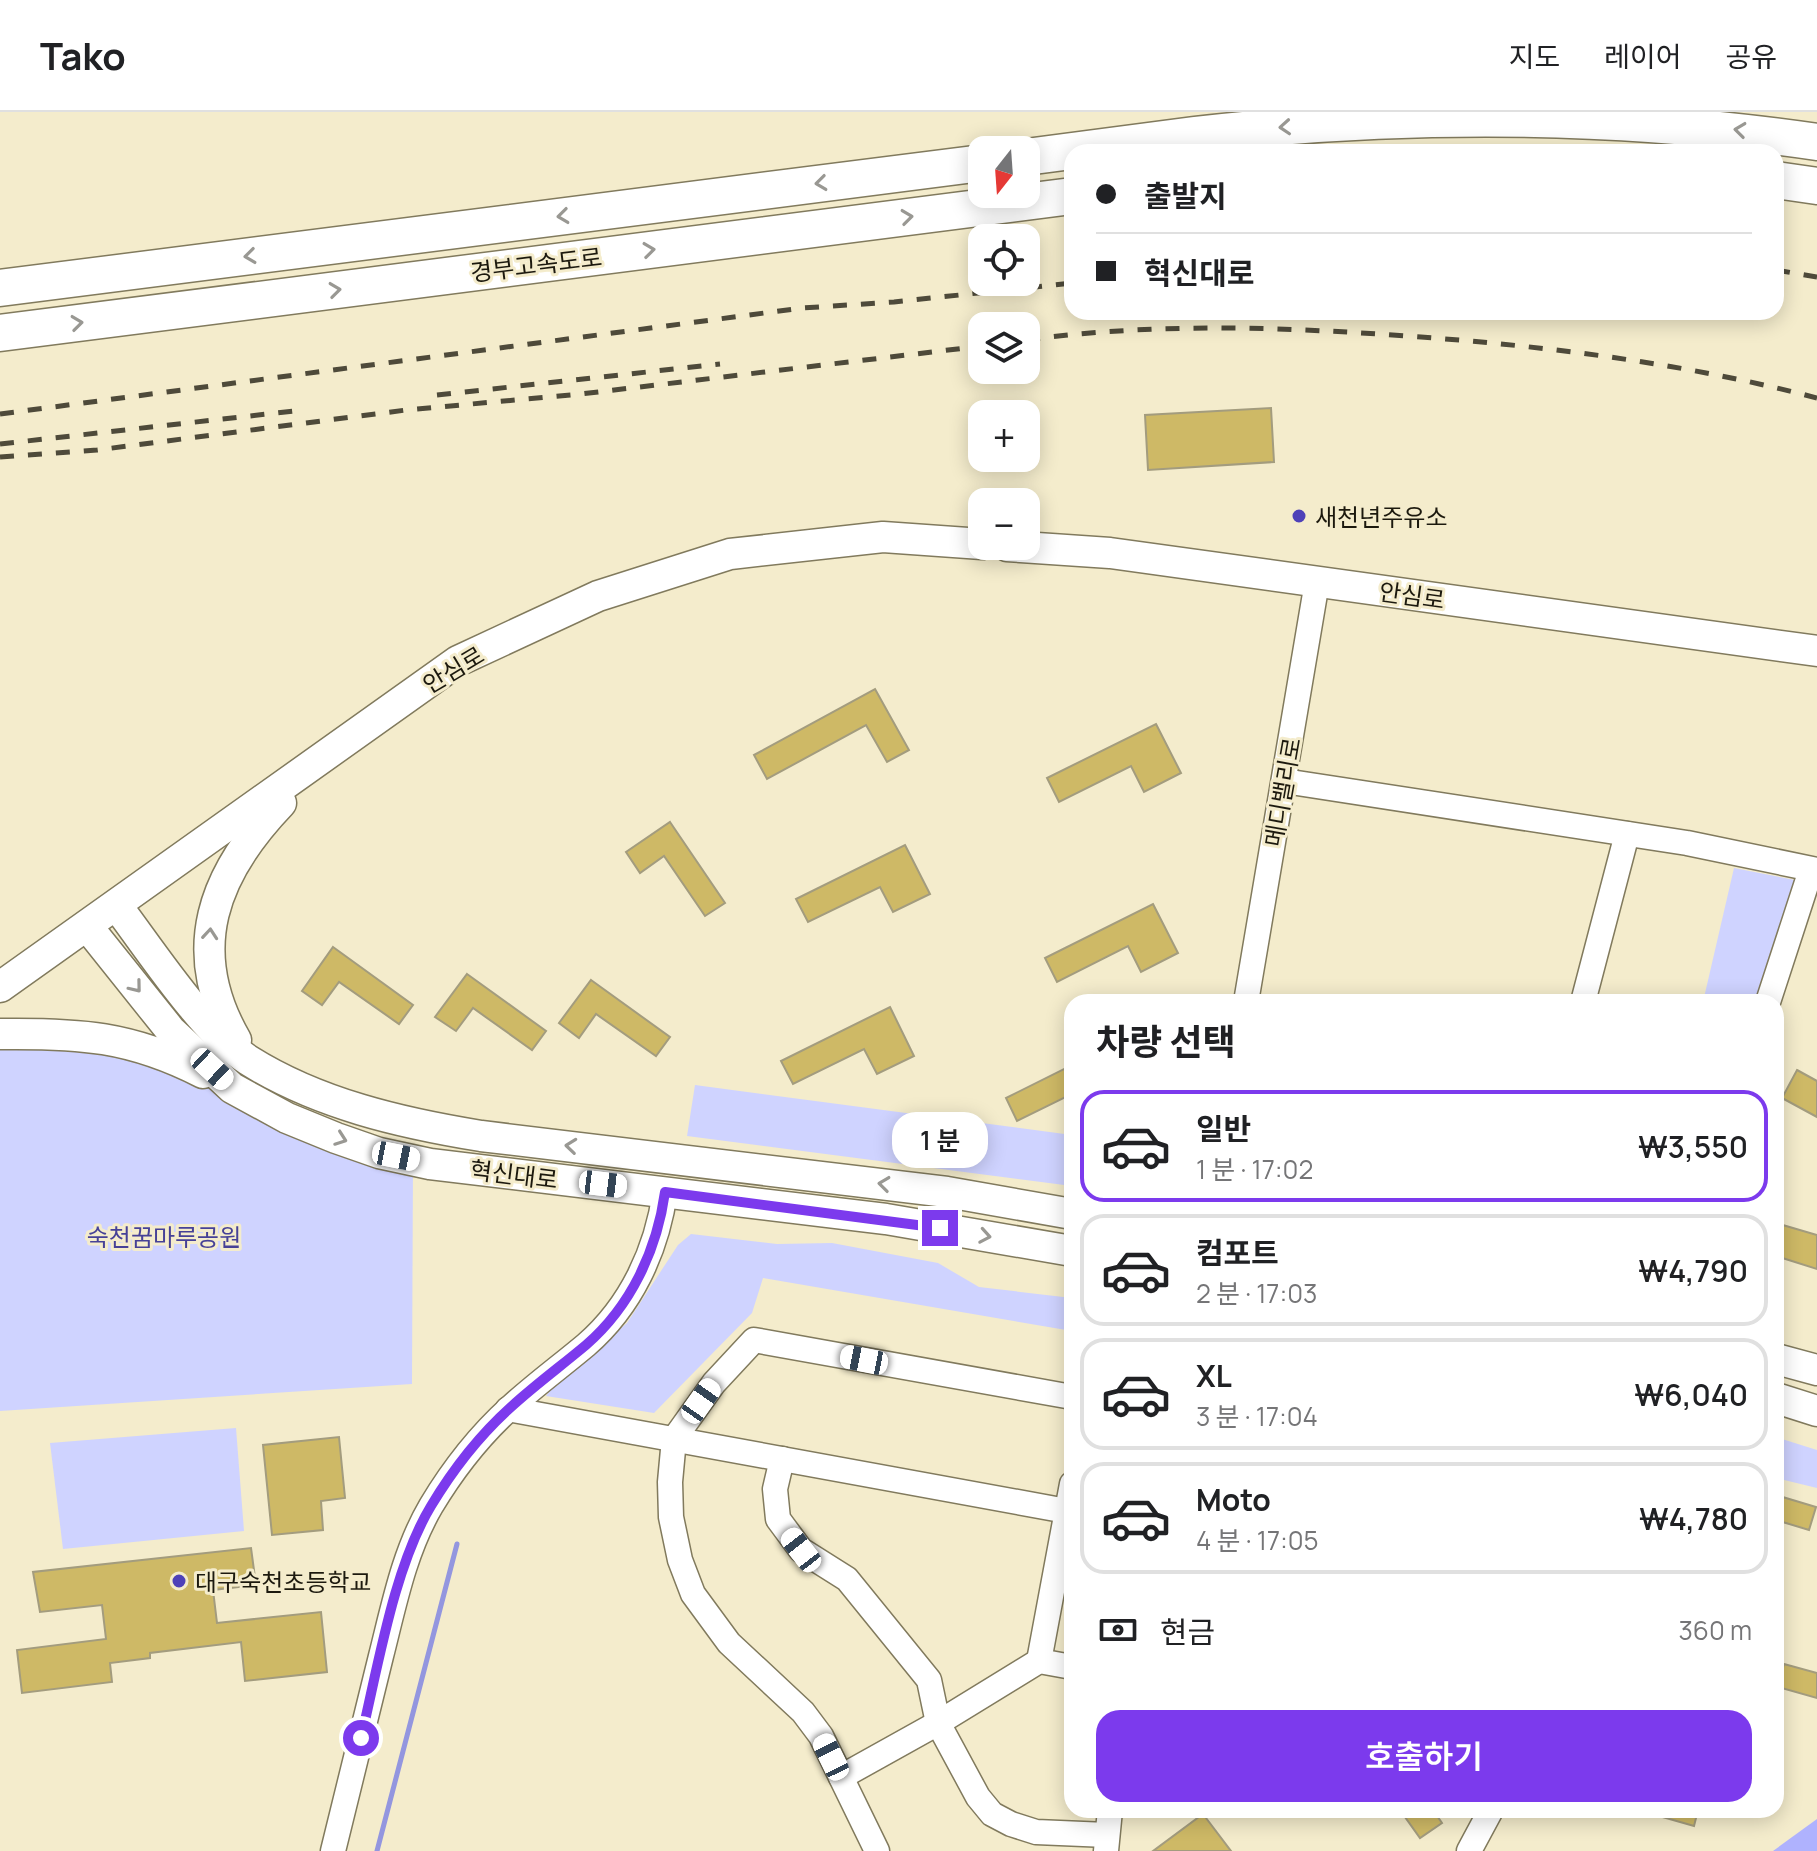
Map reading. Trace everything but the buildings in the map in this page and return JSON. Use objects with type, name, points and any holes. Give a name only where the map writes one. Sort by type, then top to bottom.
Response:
[{"type":"highway","points":[[1133,144],[1248,130],[1446,118],[1657,122],[1817,142]]},
{"type":"highway","points":[[1040,155],[1064,152]]},
{"type":"highway","name":"경부고속도로","points":[[0,288],[968,165]]},
{"type":"highway","points":[[1784,181],[1817,186]]},
{"type":"highway","name":"경부고속도로","points":[[0,333],[1064,197]]},
{"type":"main road","name":"안심로","points":[[0,987],[458,661],[598,596],[730,554],[883,537],[968,543]]},
{"type":"main road","name":"안심로","points":[[1040,548],[1110,553],[1817,651]]},
{"type":"main road","points":[[248,1059],[233,1036],[213,990],[208,953],[213,911],[222,885],[245,846],[265,820],[326,757]]},
{"type":"main road","points":[[117,906],[209,1024],[248,1059],[321,1095],[415,1125],[481,1136],[947,1192],[1064,1213]]},
{"type":"main road","name":"혁신대로","points":[[87,926],[171,1031],[232,1088],[287,1118],[379,1153],[430,1164],[886,1219],[1064,1250]]},
{"type":"main road","points":[[0,1034],[53,1033],[112,1039],[168,1055],[232,1088]]},
{"type":"main road","points":[[1784,1361],[1817,1370]]},
{"type":"main road","points":[[1784,1401],[1817,1411]]},
{"type":"street","name":"메디밸리로","points":[[1247,994],[1317,582]]},
{"type":"street","points":[[1284,781],[1687,843],[1814,870],[1771,994]]},
{"type":"street","points":[[1585,994],[1627,834]]},
{"type":"street","points":[[333,1851],[396,1596],[412,1544],[430,1506],[462,1461],[508,1409],[588,1343],[614,1316],[640,1277],[661,1217],[665,1192]]},
{"type":"street","points":[[877,1851],[821,1736],[803,1712],[729,1643],[693,1594],[680,1560],[671,1517],[674,1439],[714,1383],[754,1340],[1064,1396]]},
{"type":"street","points":[[508,1409],[1064,1511]]},
{"type":"street","points":[[782,1459],[775,1489],[778,1519],[801,1550],[847,1579],[929,1680],[938,1723],[978,1797],[992,1814],[1036,1832],[1107,1843],[1109,1818]]},
{"type":"street","points":[[1039,1661],[1064,1541]]},
{"type":"street","points":[[841,1777],[938,1723],[1039,1661],[1064,1666]]},
{"type":"street","points":[[1469,1851],[1487,1818]]},
{"type":"green space","points":[[1734,868],[1795,880],[1763,994],[1705,994]]},
{"type":"green space","name":"숙천꿈마루공원","points":[[0,1035],[112,1039],[413,1160],[412,1384],[0,1411]]},
{"type":"green space","points":[[695,1085],[1064,1134],[1064,1185],[687,1136]]},
{"type":"green space","points":[[691,1234],[777,1244],[832,1243],[938,1263],[979,1287],[1064,1297],[1064,1330],[763,1278],[752,1313],[654,1413],[546,1396],[554,1385],[627,1323],[678,1245]]},
{"type":"green space","points":[[236,1428],[244,1531],[63,1549],[50,1443]]},
{"type":"green space","points":[[1784,1440],[1817,1450],[1817,1488],[1784,1480]]},
{"type":"shaded area","points":[[1817,1819],[1817,1851],[1773,1851]]},
{"type":"waterway","points":[[377,1851],[457,1544]]},
{"type":"railway","points":[[1784,271],[1817,277]]},
{"type":"railway","points":[[0,414],[802,308],[894,302],[1064,284]]},
{"type":"railway","points":[[1040,338],[1125,331],[1223,328],[1421,337],[1620,358],[1817,398]]},
{"type":"railway","points":[[0,457],[97,450],[406,410],[581,394],[968,348]]},
{"type":"railway","points":[[437,395],[720,364]]},
{"type":"railway","points":[[0,444],[294,411]]},
{"type":"place","name":"새천년주유소","points":[[1299,516]]},
{"type":"place","name":"대구숙천초등학교","points":[[179,1581]]},
{"type":"route","points":[[361,1738],[396,1596],[412,1544],[430,1506],[462,1461],[508,1409],[588,1343],[614,1316],[640,1277],[661,1217],[665,1192],[940,1228]]}]
